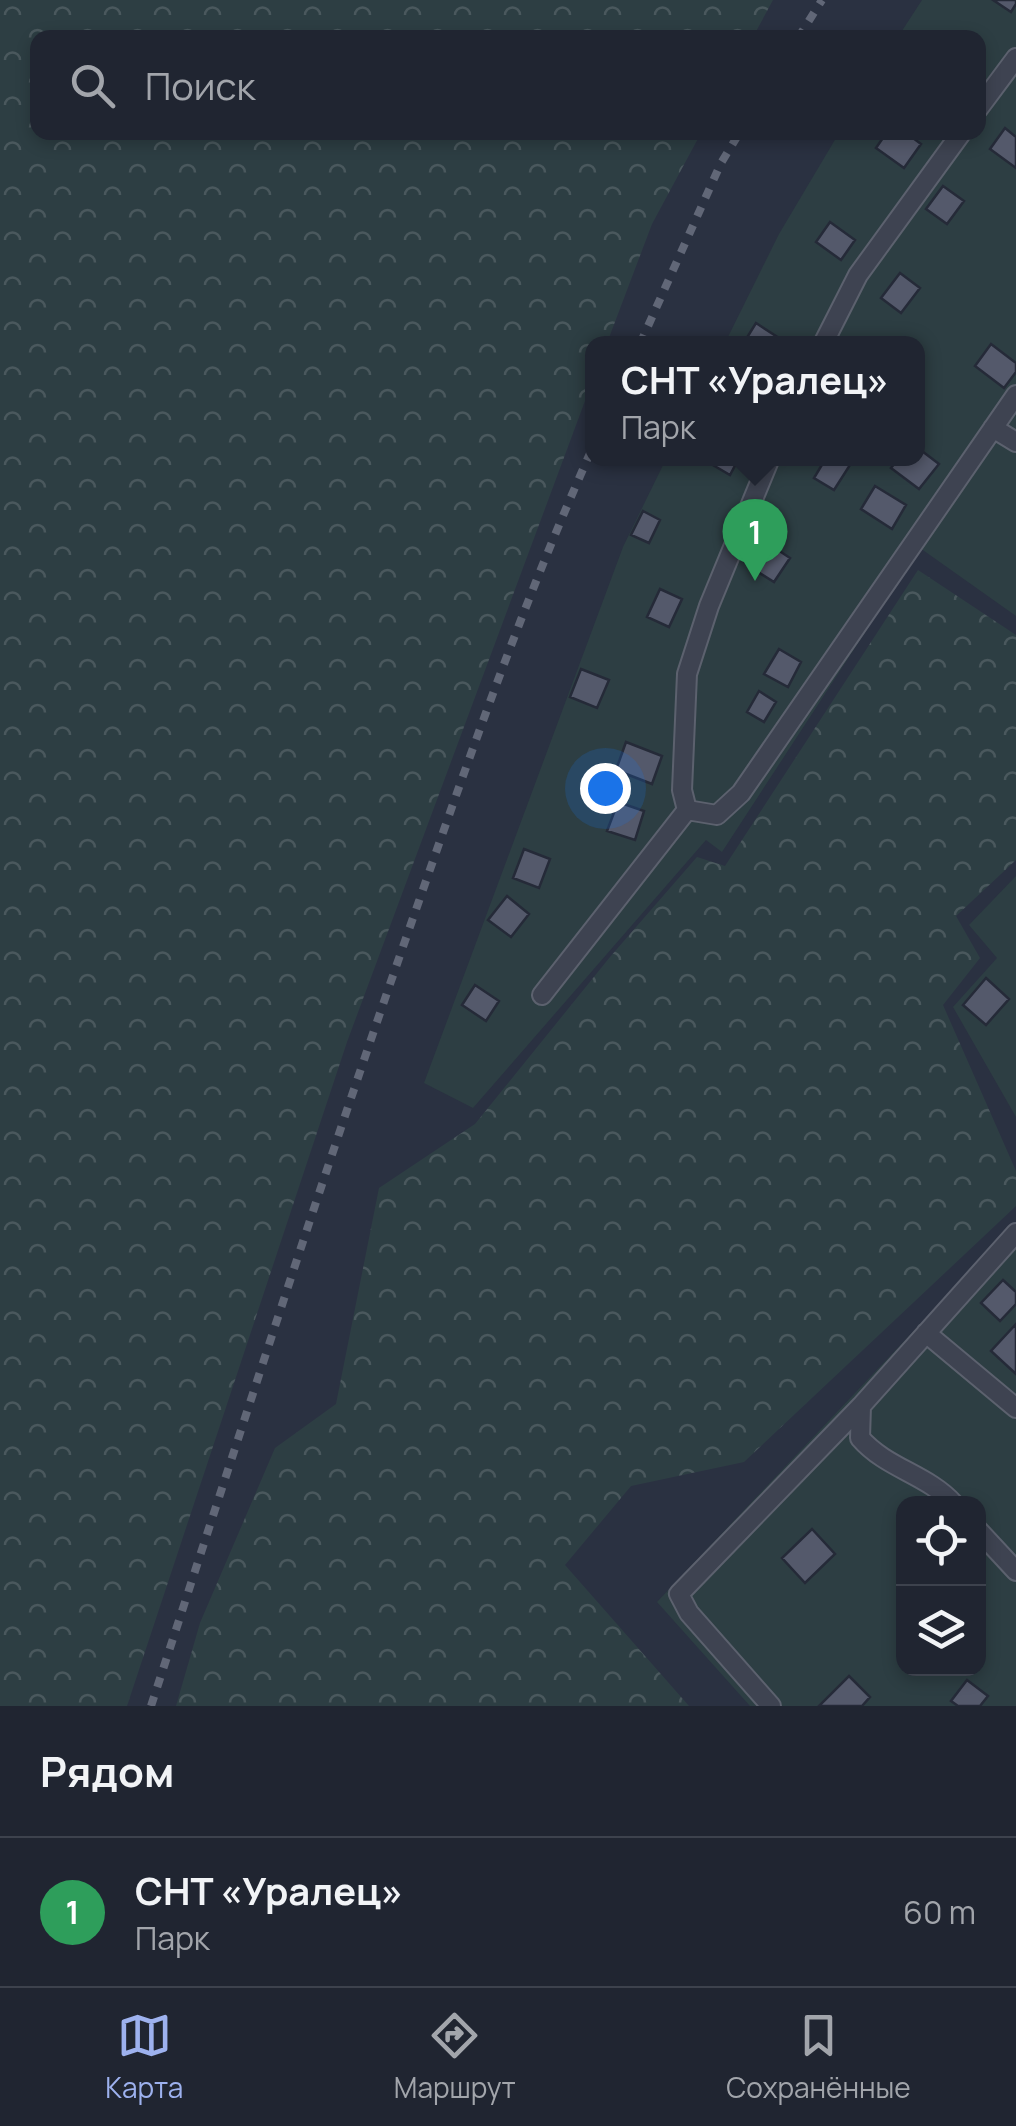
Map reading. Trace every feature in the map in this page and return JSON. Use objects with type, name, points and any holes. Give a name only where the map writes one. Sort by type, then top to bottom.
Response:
[{"type":"lane","points":[[986,99],[1016,58]]},
{"type":"lane","points":[[827,336],[858,275],[956,140]]},
{"type":"lane","points":[[688,810],[717,815],[741,793],[1016,395]]},
{"type":"lane","points":[[993,428],[1016,442]]},
{"type":"lane","points":[[688,810],[682,790],[687,674],[709,606],[767,466]]},
{"type":"lane","points":[[542,995],[688,810]]},
{"type":"lane","points":[[770,1706],[678,1594],[861,1406],[1016,1232]]},
{"type":"lane","points":[[926,1333],[1016,1408]]},
{"type":"lane","points":[[861,1406],[860,1438],[875,1456],[947,1496]]},
{"type":"lane","points":[[986,1539],[1016,1571]]},
{"type":"green space","points":[[0,0],[773,0],[757,30],[30,30],[30,140],[697,140],[652,224],[610,336],[585,336],[585,401],[347,1042],[127,1706],[0,1706]]},
{"type":"green space","points":[[922,0],[1016,0],[1016,616],[920,548],[722,852],[706,840],[473,1108],[424,1083],[623,547],[663,466],[925,466],[925,336],[728,336],[779,234],[835,140],[986,140],[986,30],[903,30]]},
{"type":"green space","points":[[918,570],[1016,635],[1016,860],[956,916],[980,958],[943,1005],[1016,1171],[1016,1206],[744,1462],[631,1486],[565,1565],[689,1706],[176,1706],[200,1623],[275,1448],[336,1404],[379,1188],[475,1124],[697,857],[725,866]]},
{"type":"green space","points":[[1016,876],[1016,1117],[953,1007],[997,958],[969,925]]},
{"type":"green space","points":[[1016,1223],[1016,1706],[750,1706],[657,1602]]},
{"type":"building","points":[[993,0],[1016,0],[1016,4],[1011,12]]},
{"type":"building","points":[[1005,128],[1016,137],[1016,168],[990,149]]},
{"type":"building","points":[[882,140],[916,140],[921,144],[904,168],[876,148]]},
{"type":"building","points":[[943,186],[964,201],[947,224],[926,209]]},
{"type":"building","points":[[830,222],[855,240],[841,260],[816,242]]},
{"type":"building","points":[[900,273],[920,288],[901,313],[881,298]]},
{"type":"building","points":[[756,323],[776,336],[748,336]]},
{"type":"building","points":[[991,344],[1016,363],[1016,372],[1004,388],[975,366]]},
{"type":"building","points":[[925,453],[939,464],[919,489],[891,468],[925,466]]},
{"type":"building","points":[[715,466],[735,466],[730,475]]},
{"type":"building","points":[[821,466],[849,466],[834,490],[814,478]]},
{"type":"building","points":[[875,486],[906,505],[892,529],[861,509]]},
{"type":"building","points":[[643,511],[660,520],[649,543],[631,535]]},
{"type":"building","points":[[766,542],[790,558],[774,582],[750,567]]},
{"type":"building","points":[[660,589],[682,599],[669,627],[647,617]]},
{"type":"building","points":[[779,649],[801,662],[788,687],[764,674]]},
{"type":"building","points":[[581,669],[609,680],[597,708],[570,697]]},
{"type":"building","points":[[759,691],[776,702],[764,722],[747,712]]},
{"type":"building","points":[[626,742],[662,756],[652,784],[616,770]]},
{"type":"building","points":[[618,802],[644,811],[635,840],[607,831]]},
{"type":"building","points":[[524,849],[550,859],[539,888],[513,878]]},
{"type":"building","points":[[507,896],[529,914],[511,937],[488,920]]},
{"type":"building","points":[[986,978],[1009,999],[986,1025],[963,1005]]},
{"type":"building","points":[[475,985],[499,1001],[486,1021],[462,1005]]},
{"type":"building","points":[[1003,1280],[1016,1292],[1016,1304],[1000,1321],[981,1303]]},
{"type":"building","points":[[1016,1324],[1016,1374],[991,1351]]},
{"type":"building","points":[[812,1529],[835,1554],[805,1583],[782,1558]]},
{"type":"building","points":[[849,1676],[870,1697],[862,1706],[819,1706]]},
{"type":"building","points":[[967,1680],[988,1696],[980,1706],[958,1706],[951,1701]]},
{"type":"railway","points":[[803,30],[822,0]]},
{"type":"railway","points":[[644,336],[721,163],[735,140]]},
{"type":"railway","points":[[151,1706],[384,1001],[522,617],[585,465]]},
{"type":"place","name":"СНТ «Уралец»","points":[[755,581]]}]
